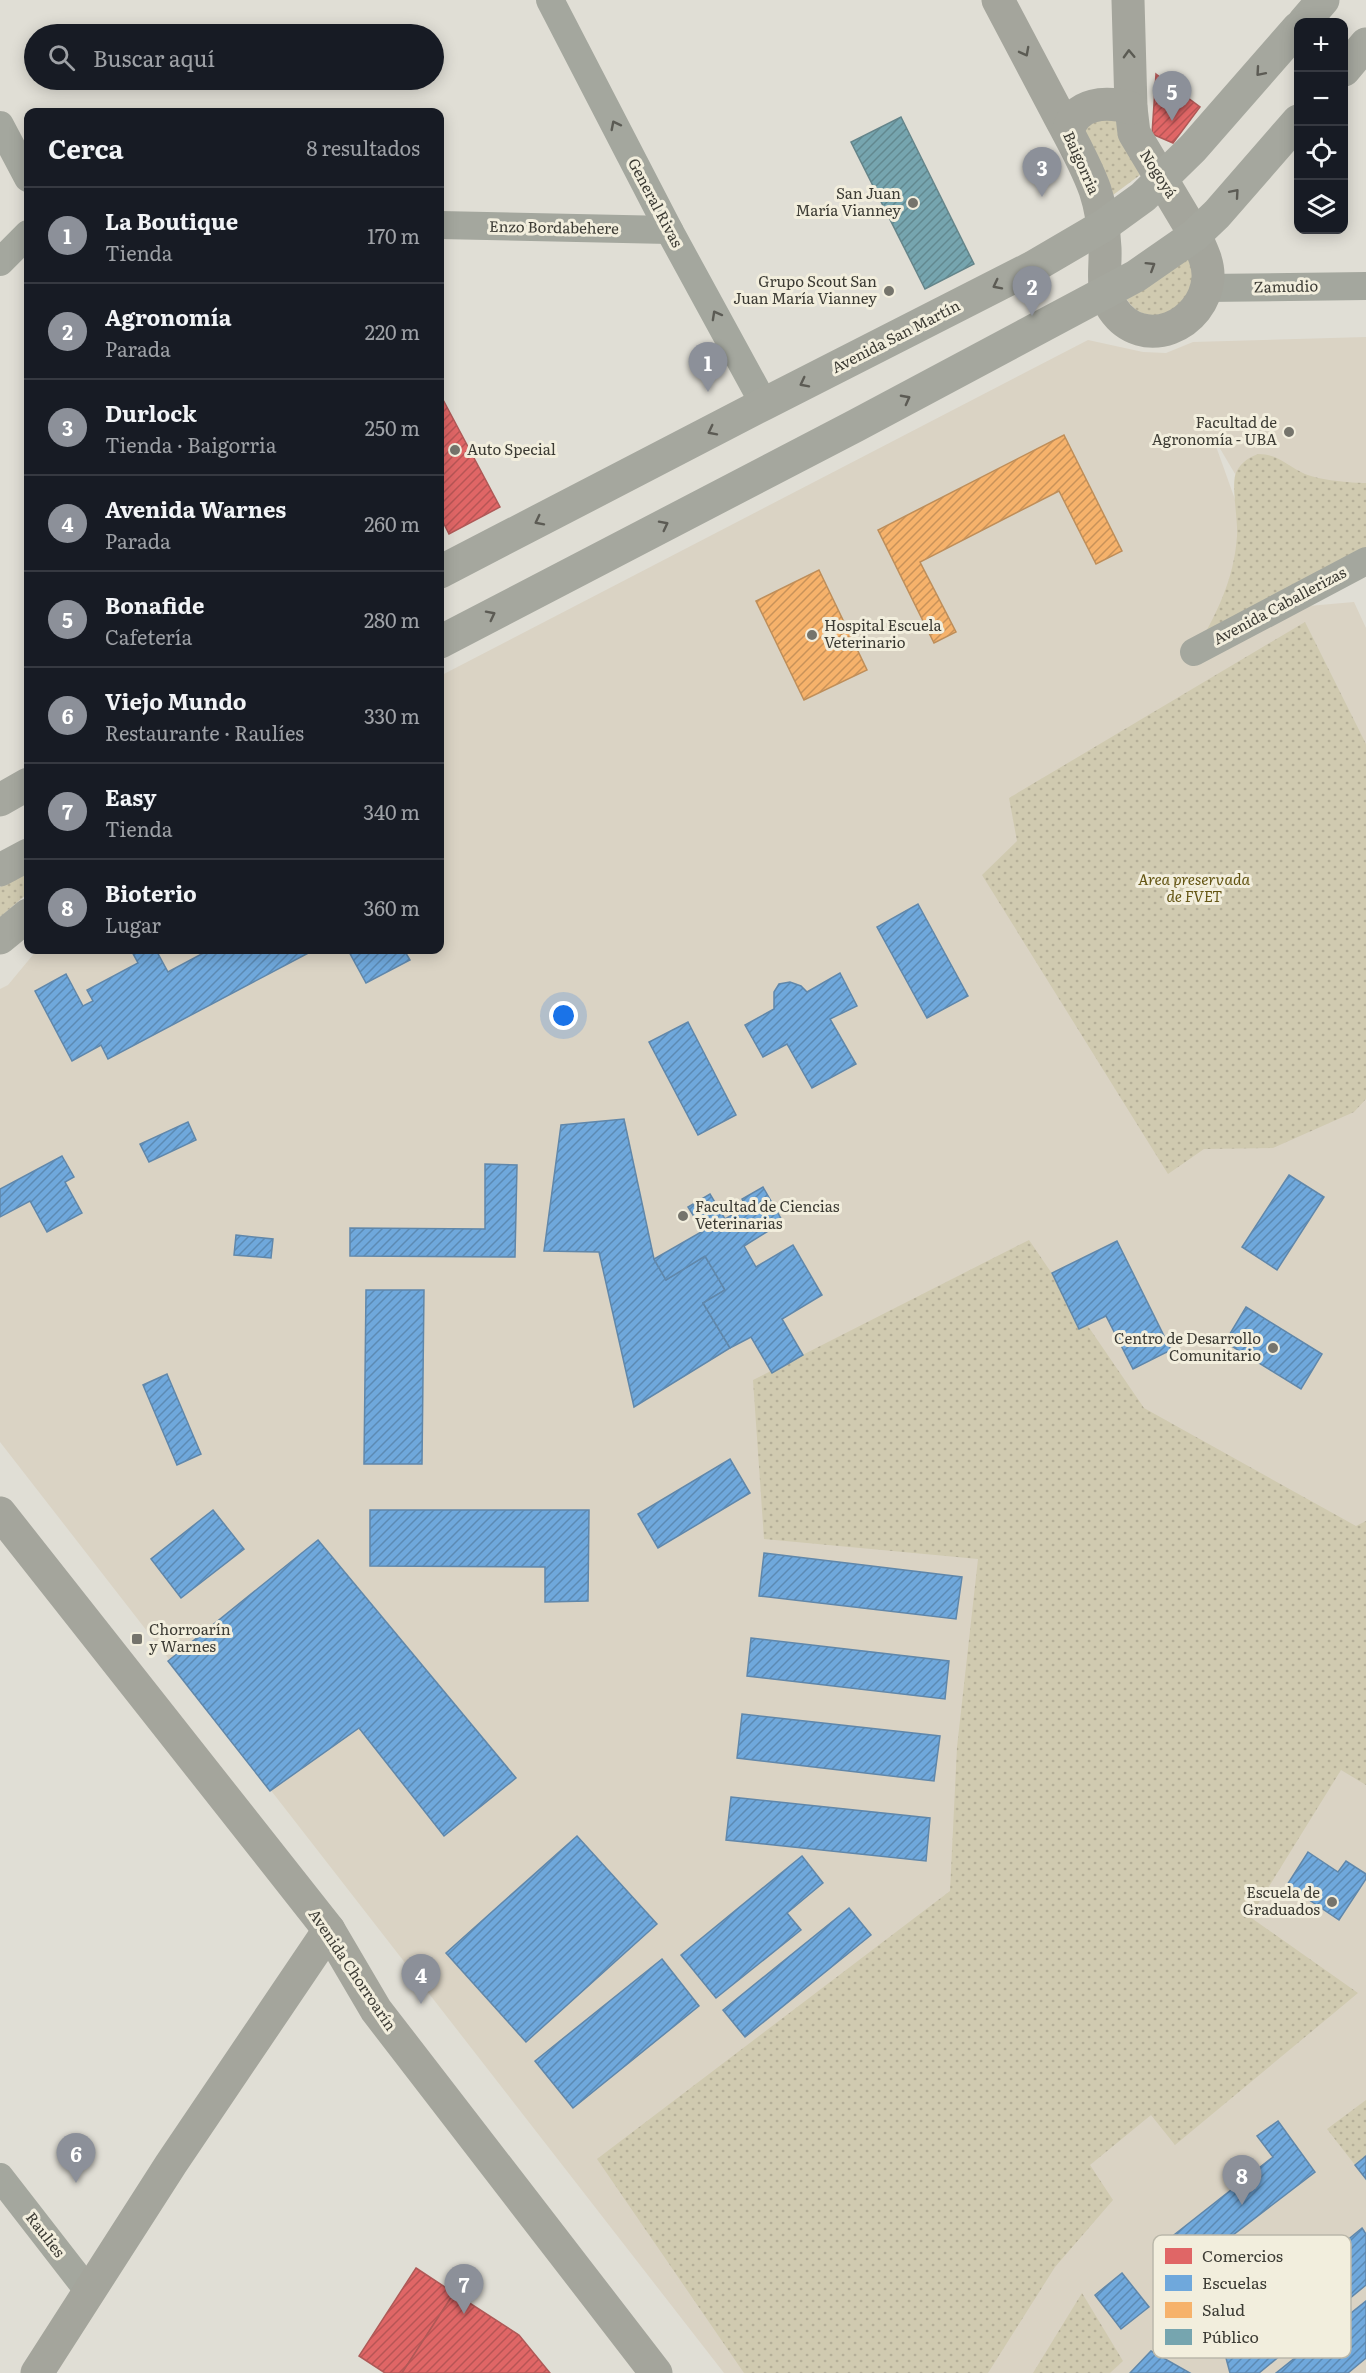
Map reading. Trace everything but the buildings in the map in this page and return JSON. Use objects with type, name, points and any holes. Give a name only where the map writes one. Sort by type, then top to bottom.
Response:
[{"type":"main road","name":"Baigorria","points":[[998,0],[1068,131],[1095,189],[1103,226],[1104,292]]},
{"type":"main road","name":"Nogoyá","points":[[1128,0],[1131,108],[1134,133],[1204,253],[1208,276],[1206,288]]},
{"type":"main road","points":[[1307,18],[1323,0]]},
{"type":"main road","name":"Avenida San Martín","points":[[444,570],[1033,267],[1124,213],[1193,148],[1294,34]]},
{"type":"main road","points":[[1348,64],[1366,44]]},
{"type":"main road","points":[[1068,131],[1074,117],[1093,105],[1105,103],[1131,108]]},
{"type":"main road","points":[[444,640],[855,426],[1146,269],[1195,235],[1295,126]]},
{"type":"main road","points":[[1104,292],[1113,309],[1130,325],[1143,331],[1159,332],[1172,329],[1192,313],[1200,303],[1206,288]]},
{"type":"main road","points":[[0,800],[24,786]]},
{"type":"main road","points":[[0,870],[24,857]]},
{"type":"main road","points":[[0,938],[24,918]]},
{"type":"main road","name":"Avenida Chorroarín","points":[[0,1513],[329,1930],[376,2010],[656,2373]]},
{"type":"main road","points":[[38,2373],[171,2164],[329,1930]]},
{"type":"street","name":"General Rivas","points":[[550,0],[669,230],[764,404]]},
{"type":"street","points":[[0,125],[24,170]]},
{"type":"street","name":"Enzo Bordabehere","points":[[444,225],[669,230]]},
{"type":"street","points":[[0,262],[24,238]]},
{"type":"street","name":"Zamudio","points":[[1206,288],[1366,286]]},
{"type":"street","name":"Avenida Caballerizas","points":[[1194,652],[1366,561]]},
{"type":"street","name":"Raulíes","points":[[0,2177],[90,2294]]},
{"type":"shaded area","name":"Facultad de Ciencias Veterinarias","points":[[1366,337],[1366,562],[1257,511],[1212,435],[1274,609],[1354,602],[1366,628],[1366,2373],[724,2373],[0,1442],[0,989],[8,985],[34,954],[444,954],[444,674],[1088,340],[1143,352],[1166,353],[1193,342]]},
{"type":"green space","points":[[1113,115],[1140,175],[1113,195],[1081,128]]},
{"type":"green space","points":[[1188,251],[1193,284],[1186,299],[1174,310],[1158,315],[1142,313],[1133,307],[1122,292]]},
{"type":"green space","points":[[1258,454],[1277,458],[1311,476],[1335,481],[1366,483],[1366,561],[1194,652],[1223,597],[1232,568],[1237,536],[1235,476],[1238,468],[1244,462]]},
{"type":"green space","name":"Area preservada de FVET","points":[[1305,622],[1366,744],[1366,1099],[1354,1112],[1273,1148],[1204,1149],[1168,1174],[982,875],[1017,841],[1009,798]]},
{"type":"green space","points":[[24,873],[24,896],[0,917],[0,887]]},
{"type":"green space","points":[[1029,1240],[1144,1408],[1356,1526],[1366,1521],[1366,1785],[1341,1770],[1250,1917],[1358,1993],[1175,2145],[1151,2115],[1090,2165],[1113,2200],[1055,2267],[988,2373],[744,2373],[597,2159],[950,1891],[957,1747],[978,1559],[764,1539],[753,1380]]},
{"type":"green space","points":[[1366,2100],[1366,2156],[1355,2165],[1327,2129]]},
{"type":"green space","points":[[1082,2293],[1123,2361],[1110,2373],[1033,2373]]},
{"type":"place","name":"Bonafide","points":[[1172,121]]},
{"type":"place","name":"Durlock","points":[[1042,197]]},
{"type":"place","name":"San Juan María Vianney","points":[[913,203]]},
{"type":"place","name":"Grupo Scout San Juan María Vianney","points":[[889,291]]},
{"type":"place","name":"Agronomía","points":[[1032,316]]},
{"type":"place","name":"La Boutique","points":[[708,392]]},
{"type":"place","name":"Facultad de Agronomía - UBA","points":[[1289,432]]},
{"type":"place","name":"Auto Special","points":[[455,450]]},
{"type":"place","name":"Hospital Escuela Veterinario","points":[[812,635]]},
{"type":"place","name":"Facultad de Ciencias Veterinarias","points":[[683,1216]]},
{"type":"place","name":"Centro de Desarrollo Comunitario","points":[[1273,1348]]},
{"type":"place","name":"Chorroarín y Warnes","points":[[137,1639]]},
{"type":"place","name":"Escuela de Graduados","points":[[1332,1902]]},
{"type":"place","name":"Avenida Warnes","points":[[421,2004]]},
{"type":"place","name":"Viejo Mundo","points":[[76,2183]]},
{"type":"place","name":"Bioterio","points":[[1242,2205]]},
{"type":"place","name":"Easy","points":[[464,2314]]}]
